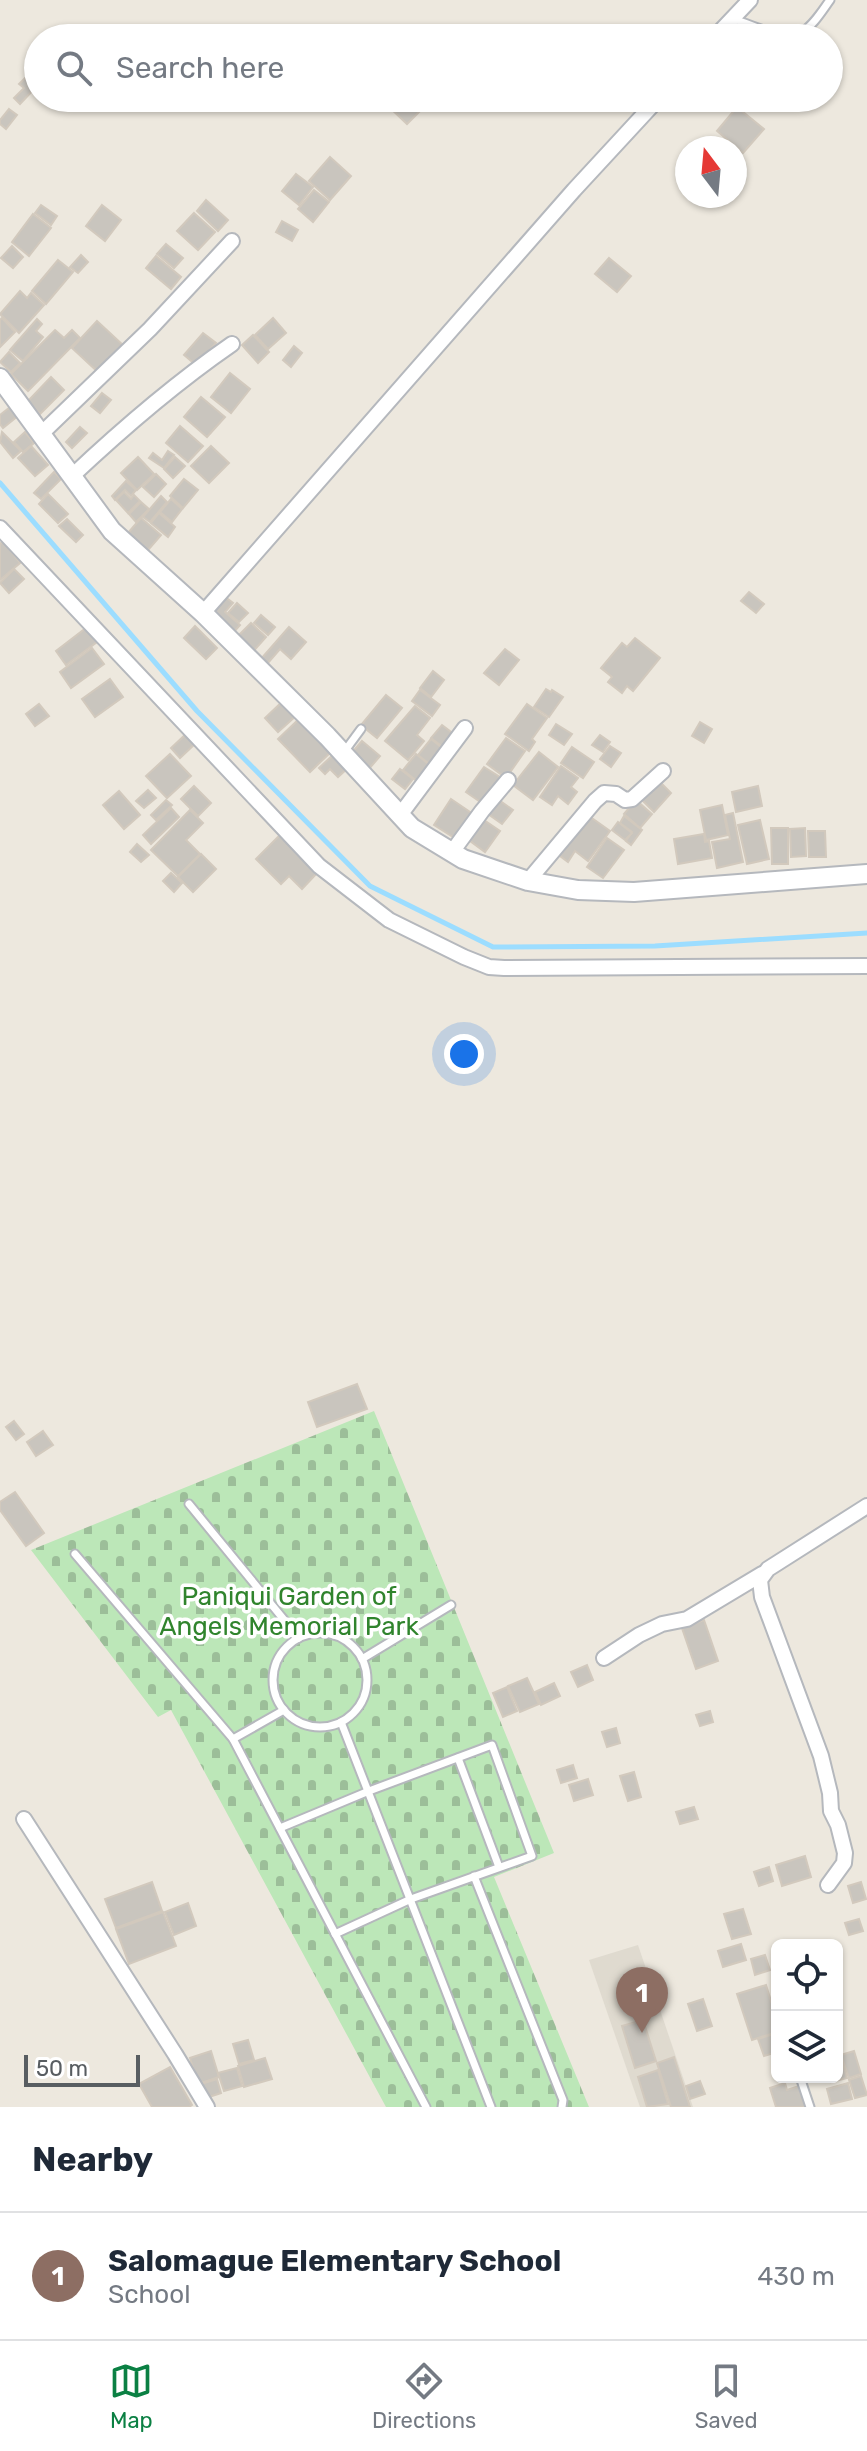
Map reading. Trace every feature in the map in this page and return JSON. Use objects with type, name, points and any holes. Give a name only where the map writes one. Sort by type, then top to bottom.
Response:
[{"type":"street","points":[[727,24],[750,0]]},
{"type":"street","points":[[203,613],[646,112]]},
{"type":"street","points":[[40,435],[150,329],[232,241]]},
{"type":"street","points":[[71,477],[147,408],[232,344]]},
{"type":"street","points":[[0,378],[112,531],[203,613],[343,753],[412,828],[463,859],[528,881],[578,890],[634,892],[867,874]]},
{"type":"street","points":[[0,528],[319,866],[389,920],[489,967],[867,966]]},
{"type":"street","points":[[400,815],[465,728]]},
{"type":"street","points":[[528,881],[604,793],[616,794],[625,800],[632,799],[663,771]]},
{"type":"street","points":[[452,852],[508,780]]},
{"type":"street","points":[[604,1658],[662,1624],[687,1619],[867,1506]]},
{"type":"street","points":[[762,1574],[761,1591],[821,1756],[831,1811],[845,1853],[844,1863],[828,1885]]},
{"type":"street","points":[[745,1585],[761,1591]]},
{"type":"street","points":[[24,1819],[207,2107]]},
{"type":"lane","points":[[811,24],[830,0]]},
{"type":"lane","points":[[732,18],[748,24]]},
{"type":"lane","points":[[343,753],[361,729]]},
{"type":"lane","points":[[189,1504],[299,1638]]},
{"type":"lane","points":[[75,1554],[233,1739],[426,2107]]},
{"type":"lane","points":[[362,1659],[451,1605]]},
{"type":"lane","points":[[330,1634],[349,1643],[362,1659],[367,1679],[363,1699],[341,1722],[310,1726],[291,1717],[274,1691],[274,1671],[283,1652],[299,1638],[330,1634]]},
{"type":"lane","points":[[233,1739],[284,1710]]},
{"type":"lane","points":[[341,1722],[491,2107]]},
{"type":"lane","points":[[280,1828],[492,1745],[532,1856],[411,1899],[335,1934]]},
{"type":"lane","points":[[458,1758],[499,1867]]},
{"type":"lane","points":[[474,1876],[563,2100],[562,2107]]},
{"type":"lane","points":[[802,2083],[810,2107]]},
{"type":"shaded area","points":[[638,1945],[693,2107],[640,2107],[589,1960]]},
{"type":"green space","name":"Paniqui Garden of Angels Memorial Park","points":[[374,1411],[554,1853],[494,1877],[589,2107],[386,2107],[171,1710],[158,1717],[31,1550]]},
{"type":"building","points":[[24,88],[24,100],[20,104],[14,98]]},
{"type":"building","points":[[9,109],[17,115],[6,129],[0,120]]},
{"type":"building","points":[[394,112],[419,112],[407,124]]},
{"type":"building","points":[[733,112],[743,112],[764,129],[747,148],[747,136],[723,136],[717,131]]},
{"type":"building","points":[[330,157],[351,176],[330,200],[309,181]]},
{"type":"building","points":[[296,174],[313,187],[299,205],[282,191]]},
{"type":"building","points":[[314,190],[329,202],[313,222],[298,209]]},
{"type":"building","points":[[206,200],[228,220],[218,231],[197,211]]},
{"type":"building","points":[[41,205],[57,216],[51,225],[35,213]]},
{"type":"building","points":[[102,205],[121,220],[105,241],[86,226]]},
{"type":"building","points":[[194,213],[215,232],[198,250],[177,231]]},
{"type":"building","points":[[33,214],[51,228],[29,256],[12,242]]},
{"type":"building","points":[[282,221],[298,230],[292,241],[276,232]]},
{"type":"building","points":[[166,244],[183,258],[174,268],[157,254]]},
{"type":"building","points":[[12,246],[23,257],[13,268],[1,258]]},
{"type":"building","points":[[81,255],[88,262],[78,273],[70,267]]},
{"type":"building","points":[[156,256],[181,277],[171,289],[146,268]]},
{"type":"building","points":[[609,258],[631,276],[617,292],[595,274]]},
{"type":"building","points":[[58,260],[73,272],[46,304],[32,291]]},
{"type":"building","points":[[20,291],[27,298],[31,293],[44,305],[19,333],[0,314]]},
{"type":"building","points":[[2,318],[15,332],[0,347],[0,320]]},
{"type":"building","points":[[273,318],[286,333],[268,349],[255,335]]},
{"type":"building","points":[[37,319],[42,324],[36,331],[43,337],[23,361],[10,350]]},
{"type":"building","points":[[97,321],[124,346],[99,373],[72,348]]},
{"type":"building","points":[[55,330],[64,338],[72,330],[80,338],[28,391],[11,374]]},
{"type":"building","points":[[203,333],[216,343],[196,365],[184,355]]},
{"type":"building","points":[[253,335],[269,352],[258,363],[242,345]]},
{"type":"building","points":[[294,346],[302,353],[291,367],[283,360]]},
{"type":"building","points":[[9,352],[20,363],[11,372],[0,362]]},
{"type":"building","points":[[230,373],[250,389],[231,413],[211,397]]},
{"type":"building","points":[[51,377],[64,390],[40,414],[28,401]]},
{"type":"building","points":[[102,393],[111,400],[100,413],[91,406]]},
{"type":"building","points":[[201,397],[225,417],[207,437],[184,417]]},
{"type":"building","points":[[10,407],[18,416],[3,428],[0,415]]},
{"type":"building","points":[[180,426],[203,446],[188,462],[166,443]]},
{"type":"building","points":[[80,427],[87,433],[72,448],[66,442]]},
{"type":"building","points":[[2,432],[21,451],[13,458],[0,442]]},
{"type":"building","points":[[25,432],[34,443],[23,452],[14,442]]},
{"type":"building","points":[[31,446],[48,465],[35,476],[18,458]]},
{"type":"building","points":[[211,446],[229,463],[209,483],[191,466]]},
{"type":"building","points":[[168,451],[174,455],[164,468],[149,458],[153,453],[162,460]]},
{"type":"building","points":[[138,457],[154,474],[137,490],[121,473]]},
{"type":"building","points":[[175,457],[185,466],[173,478],[164,469]]},
{"type":"building","points":[[54,472],[61,479],[41,499],[34,493]]},
{"type":"building","points":[[156,474],[166,484],[154,497],[143,487]]},
{"type":"building","points":[[184,479],[198,490],[183,508],[170,496]]},
{"type":"building","points":[[126,481],[136,490],[131,496],[125,490],[115,500],[112,496]]},
{"type":"building","points":[[124,492],[131,499],[134,495],[140,501],[128,513],[116,500]]},
{"type":"building","points":[[48,494],[68,514],[58,523],[39,504]]},
{"type":"building","points":[[161,496],[167,502],[150,522],[143,517]]},
{"type":"building","points":[[171,499],[182,509],[172,522],[160,512]]},
{"type":"building","points":[[141,502],[149,509],[136,522],[129,514]]},
{"type":"building","points":[[159,513],[175,527],[168,537],[151,523]]},
{"type":"building","points":[[141,518],[161,535],[148,550],[128,533]]},
{"type":"building","points":[[67,519],[83,535],[76,542],[59,526]]},
{"type":"building","points":[[3,541],[20,563],[0,580],[0,544]]},
{"type":"building","points":[[14,569],[24,579],[9,593],[0,583]]},
{"type":"building","points":[[749,592],[764,604],[756,613],[741,601]]},
{"type":"building","points":[[224,596],[233,603],[225,612],[240,625],[232,634],[208,614]]},
{"type":"building","points":[[237,603],[248,613],[239,622],[228,613]]},
{"type":"building","points":[[261,615],[275,627],[268,635],[254,623]]},
{"type":"building","points":[[251,623],[266,637],[250,655],[234,640]]},
{"type":"building","points":[[195,626],[217,648],[206,659],[184,638]]},
{"type":"building","points":[[289,627],[306,642],[291,659],[280,649],[267,664],[261,659]]},
{"type":"building","points":[[86,628],[97,642],[66,665],[56,651]]},
{"type":"building","points":[[635,638],[660,658],[633,691],[627,686],[622,693],[608,682],[612,677],[601,668],[622,643],[627,647]]},
{"type":"building","points":[[92,648],[104,664],[71,688],[60,672]]},
{"type":"building","points":[[505,649],[519,660],[499,685],[484,673]]},
{"type":"building","points":[[433,671],[444,680],[431,697],[420,688]]},
{"type":"building","points":[[110,679],[123,697],[95,717],[82,699]]},
{"type":"building","points":[[546,689],[563,697],[549,717],[534,707]]},
{"type":"building","points":[[420,690],[440,705],[432,716],[412,701]]},
{"type":"building","points":[[386,695],[402,708],[377,738],[361,725]]},
{"type":"building","points":[[283,701],[297,715],[278,732],[265,718]]},
{"type":"building","points":[[39,704],[49,716],[35,726],[26,714]]},
{"type":"building","points":[[527,704],[547,718],[532,739],[535,742],[529,751],[505,734]]},
{"type":"building","points":[[415,706],[430,718],[417,735],[424,741],[408,760],[385,741]]},
{"type":"building","points":[[299,719],[331,752],[310,772],[278,739]]},
{"type":"building","points":[[700,722],[712,729],[704,743],[692,736]]},
{"type":"building","points":[[556,724],[572,734],[564,745],[549,735]]},
{"type":"building","points":[[442,725],[455,735],[444,748],[431,738]]},
{"type":"building","points":[[186,734],[195,744],[180,758],[171,748]]},
{"type":"building","points":[[600,735],[610,742],[603,752],[592,745]]},
{"type":"building","points":[[506,738],[525,751],[506,778],[487,764]]},
{"type":"building","points":[[431,739],[446,751],[433,767],[418,755]]},
{"type":"building","points":[[362,741],[380,756],[368,770],[350,755]]},
{"type":"building","points":[[610,746],[621,753],[611,767],[600,759]]},
{"type":"building","points":[[572,747],[594,762],[583,778],[561,763]]},
{"type":"building","points":[[539,752],[558,767],[533,800],[513,785]]},
{"type":"building","points":[[170,754],[191,776],[167,798],[146,776]]},
{"type":"building","points":[[334,754],[348,768],[338,777],[330,769],[325,774],[319,768]]},
{"type":"building","points":[[416,754],[431,766],[418,782],[403,770]]},
{"type":"building","points":[[561,766],[578,778],[571,787],[577,792],[568,804],[558,796],[552,805],[540,797]]},
{"type":"building","points":[[484,767],[500,777],[482,803],[466,792]]},
{"type":"building","points":[[400,769],[413,779],[405,789],[392,779]]},
{"type":"building","points":[[657,779],[671,793],[654,812],[640,798]]},
{"type":"building","points":[[194,786],[211,803],[198,816],[181,799]]},
{"type":"building","points":[[758,786],[762,806],[736,812],[732,792]]},
{"type":"building","points":[[148,790],[156,798],[144,808],[136,801]]},
{"type":"building","points":[[119,791],[140,815],[124,829],[103,805]]},
{"type":"building","points":[[451,799],[473,814],[456,839],[434,825]]},
{"type":"building","points":[[166,800],[172,805],[156,820],[151,815]]},
{"type":"building","points":[[499,800],[513,810],[502,824],[488,814]]},
{"type":"building","points":[[636,800],[652,814],[640,828],[624,814]]},
{"type":"building","points":[[722,805],[728,835],[706,840],[700,810]]},
{"type":"building","points":[[171,808],[179,817],[151,844],[143,835]]},
{"type":"building","points":[[190,810],[203,823],[186,840],[200,854],[178,876],[151,850]]},
{"type":"building","points":[[733,813],[743,862],[717,868],[712,842],[730,839],[725,815]]},
{"type":"building","points":[[589,816],[610,831],[588,861],[575,851],[568,862],[560,856]]},
{"type":"building","points":[[624,816],[642,830],[631,845],[626,841],[632,832],[620,823]]},
{"type":"building","points":[[481,818],[500,831],[485,852],[466,838]]},
{"type":"building","points":[[760,820],[769,859],[747,864],[738,825]]},
{"type":"building","points":[[618,822],[632,833],[625,840],[612,830]]},
{"type":"building","points":[[771,828],[788,828],[788,864],[772,864]]},
{"type":"building","points":[[805,828],[806,856],[791,857],[790,829]]},
{"type":"building","points":[[808,831],[825,831],[826,857],[809,857]]},
{"type":"building","points":[[704,834],[705,842],[709,841],[712,858],[678,864],[674,839]]},
{"type":"building","points":[[280,835],[318,872],[302,889],[289,876],[281,884],[256,859]]},
{"type":"building","points":[[607,838],[624,850],[603,878],[587,867]]},
{"type":"building","points":[[137,844],[149,855],[141,862],[130,852]]},
{"type":"building","points":[[201,854],[216,869],[193,892],[178,877]]},
{"type":"building","points":[[171,873],[182,883],[174,892],[163,881]]},
{"type":"building","points":[[357,1384],[367,1409],[317,1427],[308,1402]]},
{"type":"building","points":[[14,1421],[24,1434],[16,1440],[6,1427]]},
{"type":"building","points":[[43,1431],[53,1445],[36,1456],[27,1442]]},
{"type":"building","points":[[15,1492],[44,1533],[26,1546],[0,1510],[0,1502]]},
{"type":"building","points":[[704,1620],[718,1661],[696,1669],[682,1628]]},
{"type":"building","points":[[587,1665],[593,1680],[578,1687],[571,1672]]},
{"type":"building","points":[[527,1678],[539,1704],[520,1712],[508,1686]]},
{"type":"building","points":[[554,1683],[560,1696],[541,1705],[535,1692]]},
{"type":"building","points":[[507,1687],[517,1711],[503,1717],[493,1693]]},
{"type":"building","points":[[710,1711],[713,1722],[700,1726],[696,1715]]},
{"type":"building","points":[[616,1728],[620,1743],[607,1747],[602,1732]]},
{"type":"building","points":[[573,1765],[577,1778],[561,1783],[557,1770]]},
{"type":"building","points":[[634,1772],[641,1797],[628,1801],[620,1776]]},
{"type":"building","points":[[588,1779],[593,1795],[574,1801],[569,1785]]},
{"type":"building","points":[[694,1807],[698,1819],[680,1824],[676,1812]]},
{"type":"building","points":[[805,1856],[811,1877],[782,1886],[776,1865]]},
{"type":"building","points":[[769,1867],[773,1881],[759,1886],[754,1872]]},
{"type":"building","points":[[152,1882],[162,1911],[116,1928],[105,1899]]},
{"type":"building","points":[[861,1882],[866,1899],[853,1903],[848,1886]]},
{"type":"building","points":[[188,1903],[196,1926],[174,1935],[165,1912]]},
{"type":"building","points":[[743,1909],[751,1934],[732,1939],[724,1914]]},
{"type":"building","points":[[163,1912],[176,1946],[129,1964],[116,1929]]},
{"type":"building","points":[[859,1919],[863,1931],[849,1935],[845,1923]]},
{"type":"building","points":[[741,1944],[746,1960],[723,1967],[718,1951]]},
{"type":"building","points":[[765,1955],[770,1970],[755,1975],[751,1959]]},
{"type":"building","points":[[766,1985],[771,2001],[771,2034],[752,2040],[737,1994]]},
{"type":"building","points":[[703,1999],[712,2026],[697,2031],[688,2004]]},
{"type":"building","points":[[643,2020],[656,2061],[635,2068],[622,2026]]},
{"type":"building","points":[[771,2035],[771,2054],[764,2056],[758,2039]]},
{"type":"building","points":[[248,2040],[254,2060],[239,2064],[233,2044]]},
{"type":"building","points":[[211,2051],[219,2077],[198,2084],[190,2058]]},
{"type":"building","points":[[854,2051],[861,2074],[849,2078],[843,2054]]},
{"type":"building","points":[[674,2057],[690,2107],[671,2107],[657,2063]]},
{"type":"building","points":[[265,2058],[272,2079],[244,2087],[238,2066]]},
{"type":"building","points":[[170,2067],[192,2105],[189,2107],[152,2107],[139,2084]]},
{"type":"building","points":[[237,2068],[242,2086],[224,2091],[218,2073]]},
{"type":"building","points":[[658,2070],[668,2104],[647,2107],[638,2077]]},
{"type":"building","points":[[861,2076],[867,2095],[855,2098],[849,2080]]},
{"type":"building","points":[[217,2079],[221,2093],[206,2098],[201,2084]]},
{"type":"building","points":[[700,2081],[705,2094],[690,2099],[686,2086]]},
{"type":"building","points":[[785,2083],[787,2090],[802,2085],[808,2107],[776,2107],[770,2088]]},
{"type":"building","points":[[848,2083],[852,2099],[831,2104],[827,2089]]},
{"type":"waterway","points":[[0,483],[197,711],[370,886],[493,947],[655,946],[867,933]]},
{"type":"place","name":"Salomague Elementary School","points":[[642,2033]]}]
